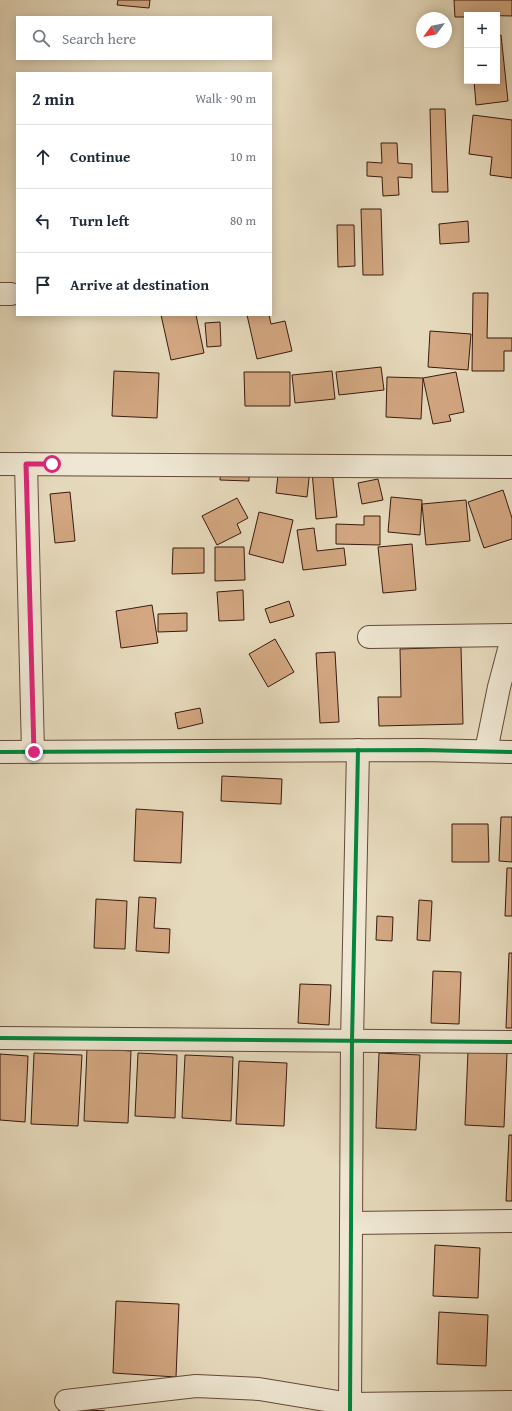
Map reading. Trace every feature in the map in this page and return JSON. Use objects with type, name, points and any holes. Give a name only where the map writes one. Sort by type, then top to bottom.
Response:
[{"type":"street","points":[[0,464],[512,467]]},
{"type":"street","points":[[26,464],[34,752]]},
{"type":"street","points":[[369,637],[512,637],[499,687],[486,751]]},
{"type":"street","points":[[350,1408],[352,1041],[358,750]]},
{"type":"street","points":[[0,752],[358,750],[512,752]]},
{"type":"street","points":[[0,1038],[512,1042]]},
{"type":"street","points":[[351,1223],[512,1221]]},
{"type":"street","points":[[66,1400],[196,1386],[260,1389],[350,1408],[512,1402]]},
{"type":"building","points":[[118,0],[150,0],[149,8],[117,5]]},
{"type":"building","points":[[454,0],[512,0],[512,16],[500,16],[500,12],[464,12],[464,17],[455,17]]},
{"type":"building","points":[[500,35],[508,101],[476,105],[474,84],[500,84]]},
{"type":"building","points":[[430,109],[445,109],[448,192],[432,192]]},
{"type":"building","points":[[473,115],[512,120],[512,178],[490,175],[492,157],[469,154]]},
{"type":"building","points":[[381,143],[397,143],[398,163],[412,164],[412,178],[398,177],[399,195],[383,196],[382,177],[367,176],[367,162],[382,163]]},
{"type":"building","points":[[361,209],[381,209],[383,275],[363,275]]},
{"type":"building","points":[[468,221],[469,242],[440,244],[439,224]]},
{"type":"building","points":[[337,225],[354,225],[355,266],[338,267]]},
{"type":"building","points":[[473,293],[488,293],[487,338],[512,338],[512,351],[504,351],[504,371],[472,371]]},
{"type":"building","points":[[161,316],[196,316],[204,353],[171,360]]},
{"type":"building","points":[[247,316],[269,316],[271,324],[285,321],[292,351],[257,359]]},
{"type":"building","points":[[220,322],[221,346],[207,347],[205,323]]},
{"type":"building","points":[[430,331],[471,334],[468,370],[428,367]]},
{"type":"building","points":[[381,367],[384,390],[339,395],[336,372]]},
{"type":"building","points":[[114,371],[159,373],[157,418],[112,416]]},
{"type":"building","points":[[332,371],[335,399],[295,403],[292,375]]},
{"type":"building","points":[[244,372],[290,372],[290,406],[245,406]]},
{"type":"building","points":[[456,372],[464,412],[449,415],[451,421],[433,424],[423,378]]},
{"type":"building","points":[[387,377],[423,378],[421,419],[386,417]]},
{"type":"building","points":[[279,466],[310,469],[307,497],[276,493]]},
{"type":"building","points":[[221,467],[249,468],[249,481],[220,480]]},
{"type":"building","points":[[332,470],[337,517],[316,519],[312,471]]},
{"type":"building","points":[[378,479],[383,500],[362,504],[358,483]]},
{"type":"building","points":[[503,490],[512,518],[512,539],[484,548],[468,502]]},
{"type":"building","points":[[70,492],[75,541],[55,543],[50,494]]},
{"type":"building","points":[[391,497],[422,500],[420,535],[388,532]]},
{"type":"building","points":[[237,498],[248,518],[237,524],[241,533],[217,545],[202,516]]},
{"type":"building","points":[[466,500],[470,541],[426,545],[422,504]]},
{"type":"building","points":[[259,512],[293,520],[283,563],[249,554]]},
{"type":"building","points":[[364,516],[380,516],[380,545],[336,544],[336,524],[364,525]]},
{"type":"building","points":[[314,528],[317,551],[344,548],[346,565],[303,570],[297,530]]},
{"type":"building","points":[[412,544],[416,590],[383,593],[378,547]]},
{"type":"building","points":[[215,547],[244,547],[245,580],[215,581]]},
{"type":"building","points":[[173,548],[204,548],[204,573],[172,574]]},
{"type":"building","points":[[243,590],[244,620],[219,621],[217,592]]},
{"type":"building","points":[[289,601],[294,616],[270,623],[265,609]]},
{"type":"building","points":[[152,605],[158,643],[121,648],[116,611]]},
{"type":"building","points":[[187,613],[187,631],[158,632],[158,614]]},
{"type":"building","points":[[275,639],[294,672],[268,687],[249,654]]},
{"type":"building","points":[[461,647],[463,724],[379,726],[378,697],[401,697],[400,649]]},
{"type":"building","points":[[335,652],[339,722],[320,723],[316,653]]},
{"type":"building","points":[[200,708],[203,723],[178,729],[175,713]]},
{"type":"building","points":[[222,776],[282,779],[281,804],[221,801]]},
{"type":"building","points":[[136,809],[183,812],[181,863],[134,861]]},
{"type":"building","points":[[501,817],[512,817],[512,862],[499,861]]},
{"type":"building","points":[[452,824],[488,824],[489,862],[452,862]]},
{"type":"building","points":[[507,868],[512,868],[512,916],[505,916]]},
{"type":"building","points":[[139,897],[156,898],[154,928],[170,929],[169,953],[136,951]]},
{"type":"building","points":[[96,899],[127,901],[125,949],[94,948]]},
{"type":"building","points":[[419,900],[432,901],[430,941],[417,940]]},
{"type":"building","points":[[377,916],[393,917],[392,941],[376,940]]},
{"type":"building","points":[[509,953],[512,953],[512,1028],[506,1028]]},
{"type":"building","points":[[433,971],[461,972],[459,1024],[431,1023]]},
{"type":"building","points":[[300,984],[331,985],[329,1025],[298,1023]]},
{"type":"building","points":[[87,1048],[131,1051],[128,1123],[84,1121]]},
{"type":"building","points":[[468,1051],[507,1053],[504,1127],[465,1125]]},
{"type":"building","points":[[34,1053],[82,1055],[78,1126],[31,1124]]},
{"type":"building","points":[[138,1053],[177,1055],[175,1118],[135,1116]]},
{"type":"building","points":[[379,1053],[420,1055],[416,1130],[376,1128]]},
{"type":"building","points":[[0,1054],[28,1056],[25,1122],[0,1120]]},
{"type":"building","points":[[185,1055],[233,1057],[231,1121],[182,1118]]},
{"type":"building","points":[[239,1061],[287,1063],[284,1126],[236,1124]]},
{"type":"building","points":[[509,1135],[512,1135],[512,1201],[506,1201]]},
{"type":"building","points":[[435,1245],[480,1248],[478,1298],[433,1296]]},
{"type":"building","points":[[116,1301],[179,1304],[176,1377],[113,1373]]},
{"type":"building","points":[[439,1312],[488,1315],[486,1366],[437,1364]]},
{"type":"building","points":[[59,1408],[105,1411],[59,1411]]},
{"type":"cycle path","points":[[350,1411],[352,1041],[358,750]]},
{"type":"cycle path","points":[[0,752],[423,750],[512,752]]},
{"type":"cycle path","points":[[0,1038],[512,1042]]},
{"type":"route","points":[[34,752],[26,464],[52,464]]}]
